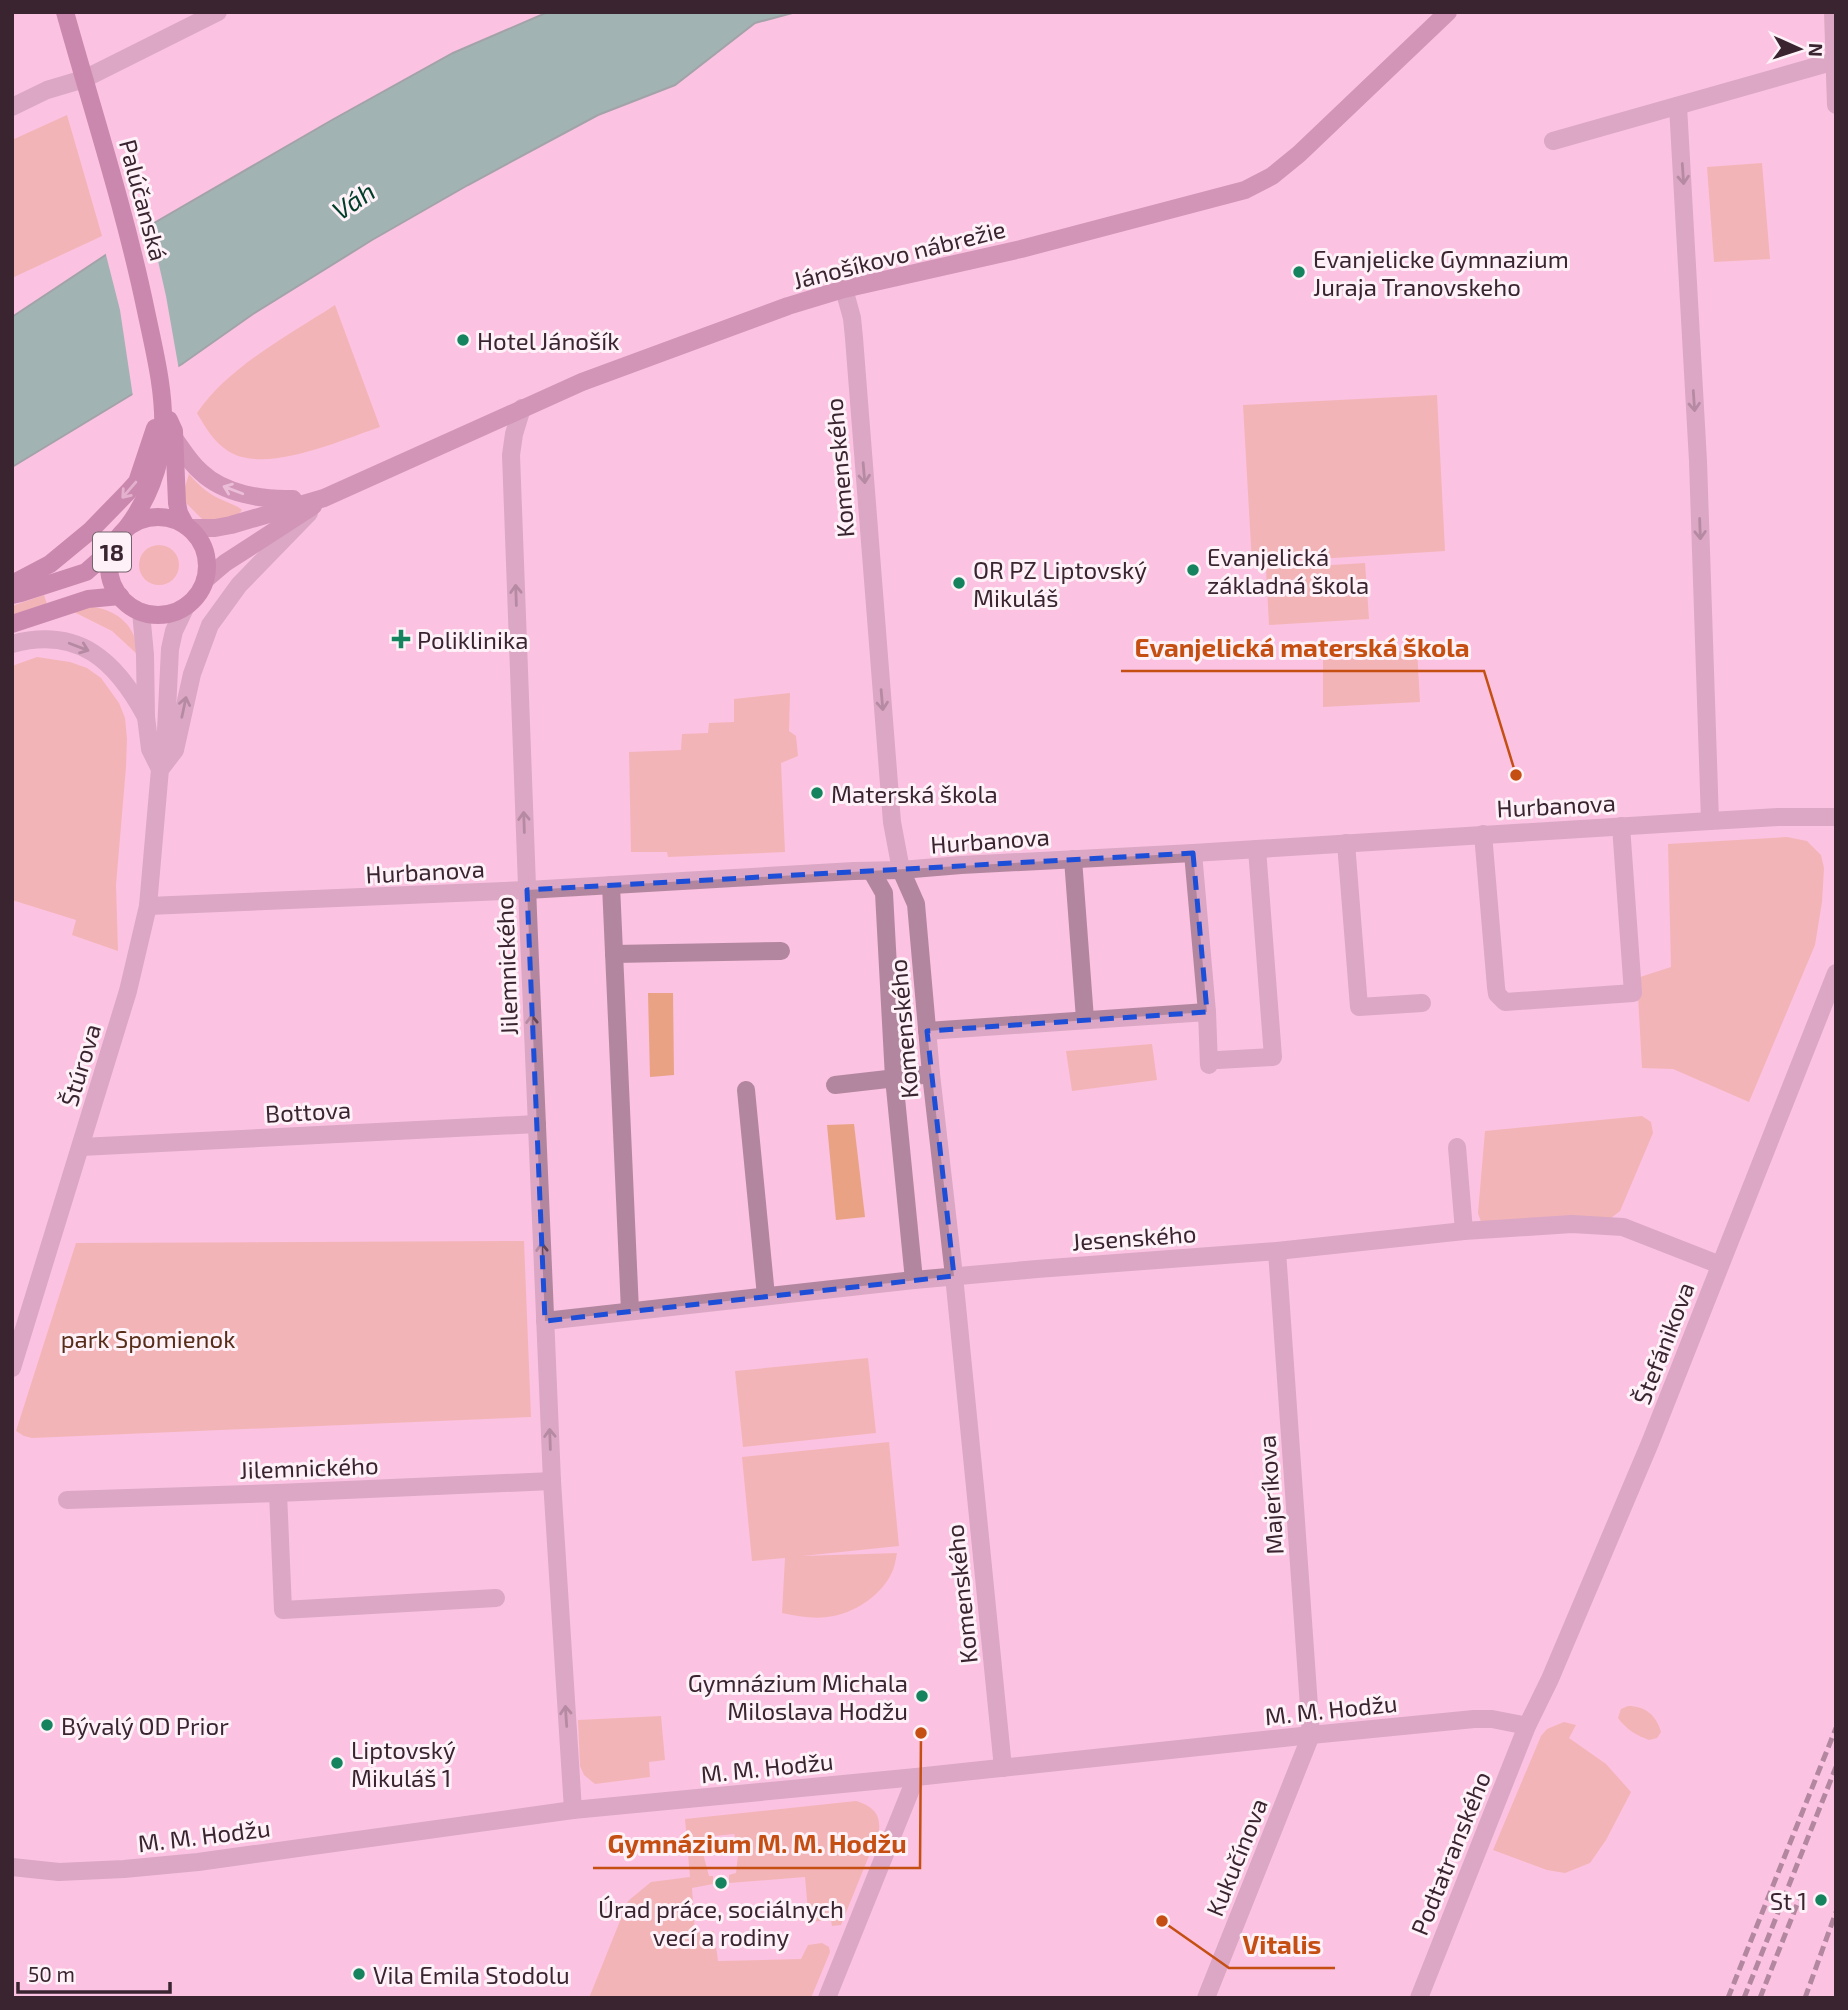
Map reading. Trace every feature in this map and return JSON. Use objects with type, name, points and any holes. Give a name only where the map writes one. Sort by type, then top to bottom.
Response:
[{"type":"main road","name":"Palúčanská","points":[[65,12],[123,212],[152,340],[162,401],[163,433],[154,477],[139,512],[125,530]]},
{"type":"main road","name":"Jánošíkovo nábrežie","points":[[187,527],[215,528],[230,525],[324,498],[522,408],[788,306],[844,289],[1021,248],[1245,191],[1272,176],[1299,154],[1448,12]]},
{"type":"main road","name":"Palúčanská","points":[[162,401],[174,431],[177,503],[187,527]]},
{"type":"main road","points":[[12,583],[50,564],[90,531],[137,482],[162,401]]},
{"type":"main road","points":[[174,438],[201,474],[235,492],[271,500],[324,498]]},
{"type":"main road","name":"Jánošíkovo nábrežie","points":[[205,580],[225,563],[324,498]]},
{"type":"main road","name":"18","points":[[12,595],[86,572],[112,549],[125,530],[143,519],[159,517],[173,519],[195,535],[204,551],[207,569],[205,580]]},
{"type":"main road","name":"18","points":[[112,549],[112,583],[129,606],[141,612]]},
{"type":"main road","points":[[141,612],[160,615],[175,612],[195,598],[205,580]]},
{"type":"main road","name":"18","points":[[12,624],[88,599],[120,596]]},
{"type":"street","points":[[12,107],[47,90],[84,79],[218,12]]},
{"type":"street","points":[[1833,12],[1836,105]]},
{"type":"street","points":[[1553,141],[1835,61]]},
{"type":"street","points":[[1678,106],[1698,461],[1710,821]]},
{"type":"street","name":"Komenského","points":[[844,289],[852,318],[892,822],[901,870],[916,904],[931,1074],[1003,1768]]},
{"type":"street","name":"Jilemnického","points":[[522,408],[511,455],[552,1481],[573,1810]]},
{"type":"street","points":[[160,769],[175,750],[192,674],[210,625],[239,585],[324,498]]},
{"type":"street","name":"Štúrova","points":[[12,1368],[15,1347],[81,1147],[128,991],[148,906],[166,731],[170,649],[174,631],[186,606]]},
{"type":"street","name":"Štúrova","points":[[141,612],[146,717],[150,749],[160,769]]},
{"type":"street","points":[[12,644],[26,640],[57,640],[83,647],[105,660],[114,669],[131,690],[146,717]]},
{"type":"street","name":"Hurbanova","points":[[148,906],[872,872],[1621,826],[1836,817]]},
{"type":"street","points":[[1483,834],[1496,987],[1497,994],[1505,1002],[1633,993],[1621,826]]},
{"type":"street","points":[[1346,843],[1359,1007],[1422,1003]]},
{"type":"street","points":[[1193,853],[1214,1063],[1273,1057],[1257,849]]},
{"type":"street","points":[[1073,859],[1085,1019]]},
{"type":"street","points":[[872,872],[884,892],[894,1078],[914,1280]]},
{"type":"street","points":[[611,885],[630,1311]]},
{"type":"street","points":[[614,954],[781,951]]},
{"type":"street","name":"Štefánikova","points":[[1527,1726],[1642,1465],[1836,974]]},
{"type":"street","points":[[927,1031],[1207,1012]]},
{"type":"street","points":[[835,1085],[931,1074]]},
{"type":"street","points":[[746,1090],[766,1296]]},
{"type":"street","name":"Bottova","points":[[81,1147],[537,1124]]},
{"type":"street","points":[[1457,1147],[1464,1231]]},
{"type":"street","name":"Jesenského","points":[[545,1321],[954,1276],[1277,1251],[1464,1231],[1572,1224],[1623,1227],[1720,1265]]},
{"type":"street","name":"Majeríkova","points":[[1277,1251],[1311,1735]]},
{"type":"street","name":"Jilemnického","points":[[67,1500],[552,1481]]},
{"type":"street","points":[[278,1493],[283,1609],[496,1598]]},
{"type":"street","name":"M. M. Hodžu","points":[[12,1867],[59,1872],[124,1869],[198,1862],[573,1810],[1474,1719],[1500,1720],[1527,1726]]},
{"type":"street","name":"Podtatranského","points":[[1419,1998],[1527,1726]]},
{"type":"street","name":"Kukučínova","points":[[1206,1998],[1311,1735]]},
{"type":"street","points":[[827,1998],[916,1777]]},
{"type":"highlighted area","points":[[1193,853],[1207,1012],[927,1031],[954,1276],[545,1321],[527,890]]},
{"type":"green space","points":[[67,115],[102,236],[12,278],[12,140]]},
{"type":"green space","points":[[1762,163],[1770,259],[1714,262],[1707,167]]},
{"type":"green space","points":[[335,305],[380,427],[325,447],[282,457],[244,457],[228,451],[210,434],[197,413],[210,396],[242,367]]},
{"type":"green space","points":[[1437,395],[1445,551],[1252,563],[1243,405]]},
{"type":"green space","points":[[189,474],[211,494],[242,510],[230,518],[204,521],[184,501]]},
{"type":"green space","points":[[159,545],[173,551],[179,565],[173,579],[159,585],[145,579],[139,565],[145,551]]},
{"type":"green space","points":[[1365,563],[1369,619],[1269,625],[1266,569]]},
{"type":"green space","points":[[44,595],[47,604],[12,615],[12,606]]},
{"type":"green space","points":[[93,607],[111,612],[125,622],[134,636],[137,654],[112,631],[72,611]]},
{"type":"green space","points":[[1417,650],[1420,702],[1323,707],[1323,657]]},
{"type":"green space","points":[[37,657],[70,662],[87,668],[101,678],[119,703],[125,718],[126,767],[116,885],[118,951],[72,935],[76,920],[12,900],[12,666]]},
{"type":"green space","points":[[790,693],[789,731],[796,736],[798,756],[781,763],[785,852],[668,857],[667,852],[631,852],[629,752],[681,750],[682,734],[708,733],[709,723],[734,722],[734,699]]},
{"type":"green space","points":[[1787,837],[1807,841],[1821,855],[1824,868],[1822,902],[1815,945],[1749,1102],[1673,1069],[1642,1068],[1637,978],[1671,967],[1668,844]]},
{"type":"green space","points":[[648,993],[673,993],[674,1075],[650,1077]]},
{"type":"green space","points":[[1152,1044],[1157,1080],[1072,1091],[1066,1051]]},
{"type":"green space","points":[[1642,1116],[1651,1122],[1653,1133],[1620,1211],[1611,1218],[1481,1222],[1478,1213],[1485,1131]]},
{"type":"green space","points":[[854,1124],[865,1217],[836,1220],[827,1125]]},
{"type":"green space","name":"park Spomienok","points":[[524,1241],[531,1417],[32,1438],[16,1431],[76,1243]]},
{"type":"green space","points":[[868,1358],[876,1433],[743,1447],[735,1371]]},
{"type":"green space","points":[[889,1442],[899,1546],[802,1556],[897,1553],[888,1579],[875,1595],[847,1612],[816,1618],[782,1613],[785,1558],[752,1561],[742,1457]]},
{"type":"green space","points":[[1628,1706],[1645,1710],[1653,1716],[1661,1732],[1657,1738],[1644,1738],[1621,1722],[1618,1718],[1621,1709]]},
{"type":"green space","points":[[661,1716],[665,1760],[649,1762],[650,1777],[595,1784],[584,1775],[580,1766],[578,1720]]},
{"type":"green space","points":[[1564,1722],[1576,1725],[1569,1738],[1606,1764],[1631,1792],[1606,1840],[1590,1863],[1565,1873],[1547,1870],[1493,1850],[1541,1736],[1547,1729]]},
{"type":"green space","points":[[856,1801],[874,1811],[879,1831],[841,1925],[832,1926],[831,1920],[809,1922],[805,1877],[729,1883],[729,1875],[736,1873],[739,1847],[734,1834],[705,1837],[702,1850],[709,1876],[713,1876],[713,1884],[692,1888],[695,1933],[714,1931],[718,1961],[801,1959],[808,1945],[822,1943],[829,1947],[830,1952],[811,1998],[589,1998],[628,1901],[651,1882],[690,1877],[685,1819]]},
{"type":"water","name":"Váh","points":[[548,12],[796,12],[755,23],[675,85],[598,115],[372,240],[253,314],[182,364],[12,467],[12,317],[154,223],[332,120],[453,53]]},
{"type":"pier","points":[[149,221],[179,370],[133,397],[120,310],[105,251]]},
{"type":"railway","points":[[1728,1998],[1836,1728]]},
{"type":"railway","points":[[1744,1998],[1836,1767]]},
{"type":"railway","points":[[1760,1998],[1800,1897]]},
{"type":"railway","points":[[1805,1998],[1836,1912]]},
{"type":"place","name":"Evanjelicke Gymnazium Juraja Tranovskeho","points":[[1299,272]]},
{"type":"place","name":"Hotel Jánošík","points":[[463,340]]},
{"type":"place","name":"Evanjelická základná škola","points":[[1193,570]]},
{"type":"place","name":"OR PZ Liptovský Mikuláš","points":[[959,583]]},
{"type":"place","name":"Poliklinika","points":[[401,639]]},
{"type":"place","name":"Evanjelická materská škola","points":[[1516,775]]},
{"type":"place","name":"Materská škola","points":[[817,793]]},
{"type":"place","name":"Gymnázium Michala Miloslava Hodžu","points":[[922,1696]]},
{"type":"place","name":"Bývalý OD Prior","points":[[47,1725]]},
{"type":"place","name":"Gymnázium M. M. Hodžu","points":[[921,1733]]},
{"type":"place","name":"Liptovský Mikuláš 1","points":[[337,1763]]},
{"type":"place","name":"Úrad práce, sociálnych vecí a rodiny","points":[[721,1883]]},
{"type":"place","name":"St 1","points":[[1821,1900]]},
{"type":"place","name":"Vitalis","points":[[1162,1921]]},
{"type":"place","name":"Vila Emila Stodolu","points":[[359,1974]]}]
